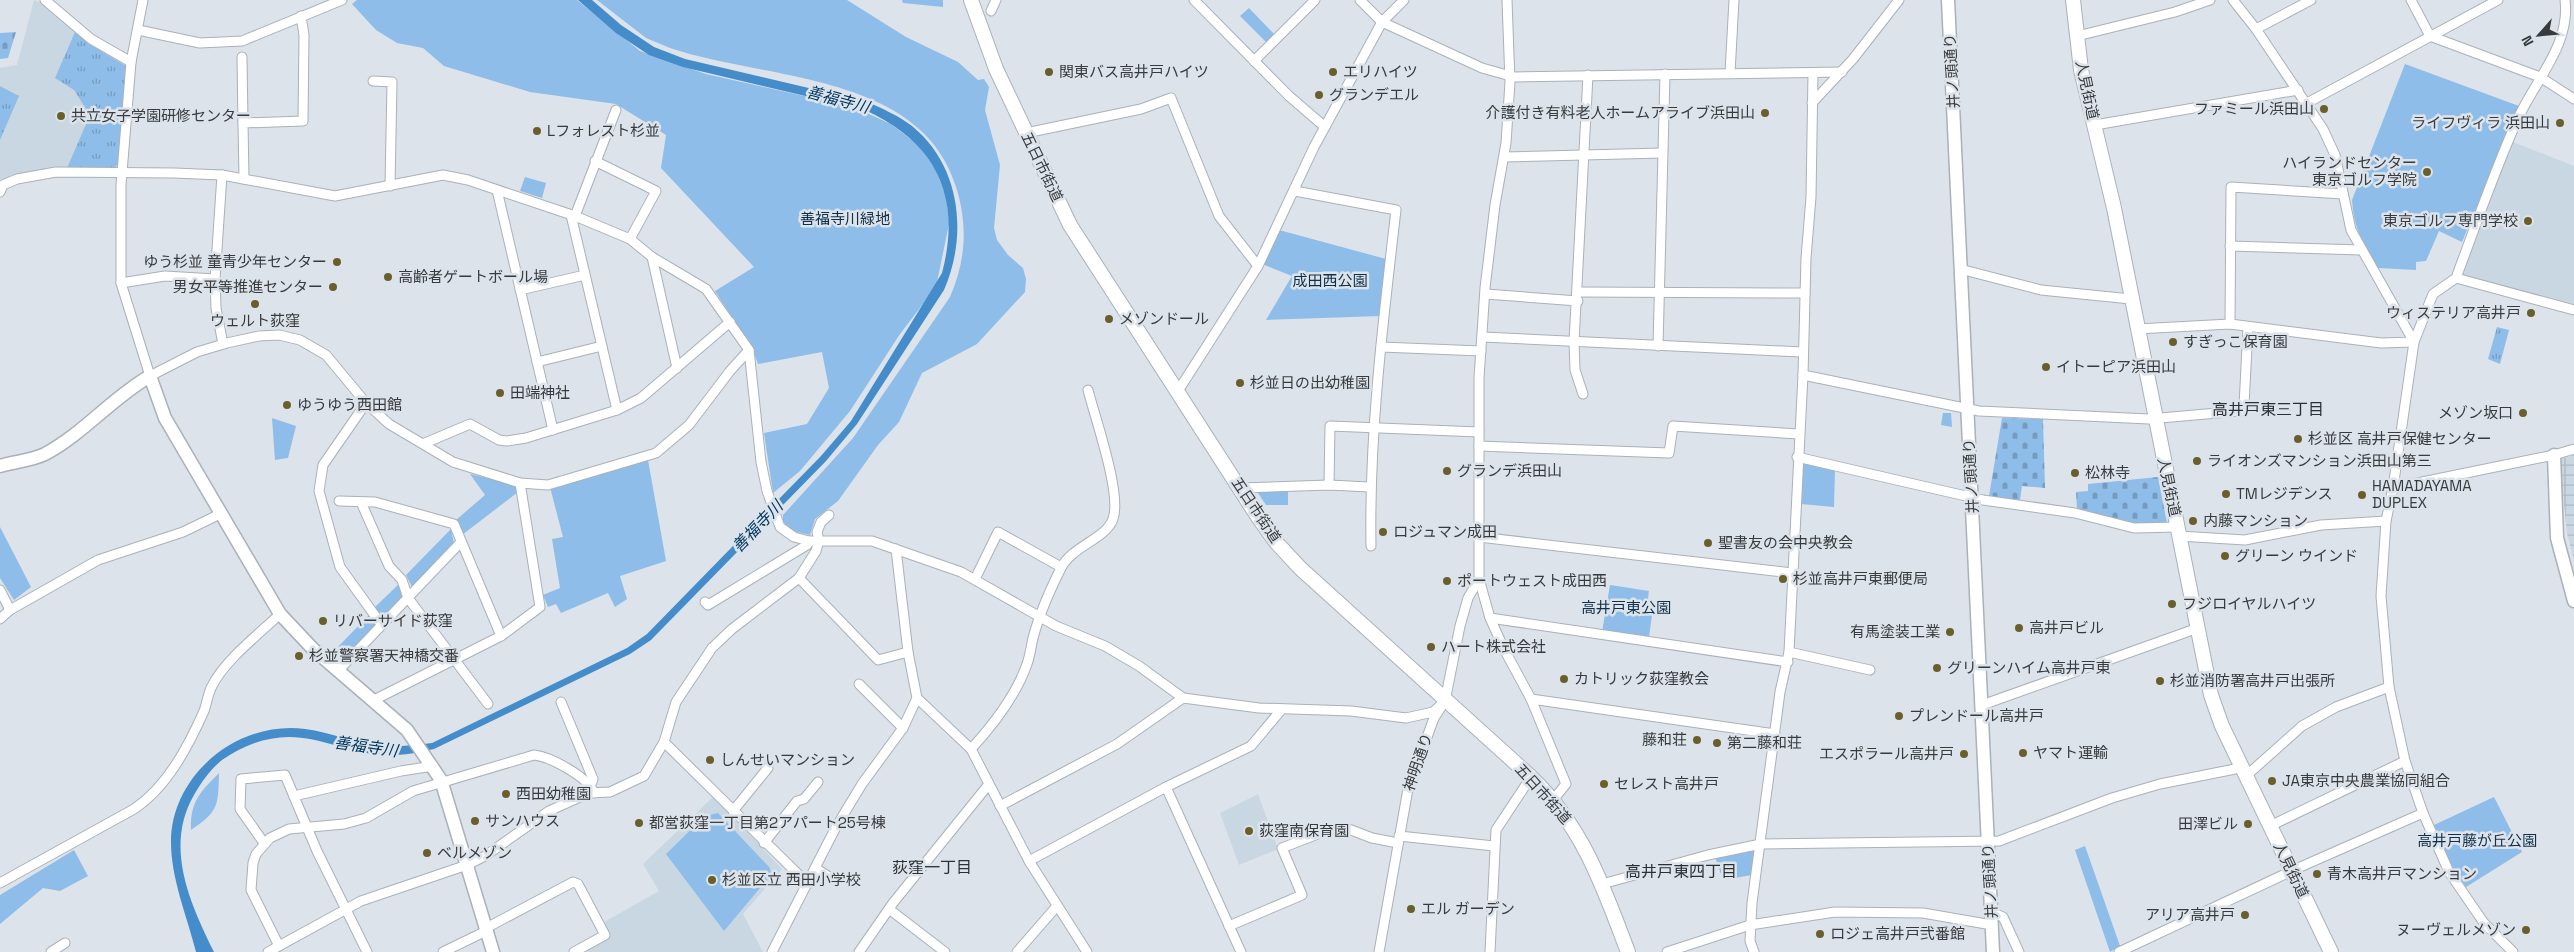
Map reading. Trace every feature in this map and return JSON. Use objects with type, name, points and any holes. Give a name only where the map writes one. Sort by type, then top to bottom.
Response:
[{"type":"main road","name":"五日市街道","points":[[971,0],[996,69],[1070,225],[1275,541],[1300,568],[1531,777],[1553,800],[1575,829],[1602,884],[1628,952]]},
{"type":"main road","name":"人見街道","points":[[2073,0],[2081,70],[2095,125],[2132,298],[2215,709],[2331,952]]},
{"type":"street","points":[[45,0],[91,39],[131,62]]},
{"type":"street","points":[[143,0],[131,62],[122,172],[121,283],[165,418],[280,614],[313,650],[412,737],[431,763],[442,783],[493,952]]},
{"type":"street","points":[[138,30],[200,43],[242,40],[342,0]]},
{"type":"street","points":[[991,11],[996,0]]},
{"type":"street","points":[[1194,0],[1288,96],[1325,127]]},
{"type":"street","points":[[1254,61],[1315,0]]},
{"type":"street","points":[[1360,0],[1382,22],[1482,68],[1509,76],[1730,73],[1813,74],[1842,72]]},
{"type":"street","points":[[1178,391],[1258,266],[1325,127],[1382,22],[1404,0]]},
{"type":"street","points":[[1507,0],[1509,76],[1504,157],[1495,205],[1481,351],[1479,579],[1490,618],[1530,699],[1566,784],[1553,800]]},
{"type":"street","points":[[1730,73],[1734,0]]},
{"type":"street","points":[[1812,103],[1842,72],[1899,0]]},
{"type":"street","name":"井ノ頭通り","points":[[1948,0],[1993,952]]},
{"type":"street","points":[[2077,36],[2175,12],[2210,0]]},
{"type":"street","points":[[2233,0],[2256,29],[2307,103],[2335,155],[2351,230],[2361,250],[2389,294],[2414,342]]},
{"type":"street","points":[[2256,29],[2310,0]]},
{"type":"street","points":[[2411,0],[2430,36],[2540,77],[2574,99]]},
{"type":"street","points":[[2307,103],[2498,0]]},
{"type":"street","points":[[2512,952],[2484,923],[2449,872],[2423,813],[2405,761],[2389,687],[2381,596],[2386,521],[2393,488],[2414,342],[2433,294],[2456,278],[2515,123],[2563,36],[2567,15],[2566,0]]},
{"type":"street","points":[[243,123],[303,121],[304,35],[300,16]]},
{"type":"street","points":[[242,58],[244,180]]},
{"type":"street","points":[[1658,346],[1665,74]]},
{"type":"street","points":[[1754,952],[1750,940],[1750,925],[1780,692],[1789,657],[1798,434],[1803,375],[1802,352],[1811,197],[1813,74]]},
{"type":"street","points":[[1583,394],[1576,370],[1574,342],[1578,297],[1588,75]]},
{"type":"street","points":[[374,81],[392,82],[390,186]]},
{"type":"street","points":[[2095,125],[2298,90]]},
{"type":"street","points":[[1026,133],[1141,109],[1172,98],[1219,216],[1258,266]]},
{"type":"street","points":[[616,110],[573,215],[585,275],[617,410]]},
{"type":"street","points":[[1504,157],[1662,153]]},
{"type":"street","points":[[595,161],[656,191],[630,239]]},
{"type":"street","points":[[1,187],[17,179],[56,172],[122,172],[222,175],[335,196],[443,175],[497,190],[573,215],[630,239],[652,257],[706,288],[749,350],[761,462],[769,497],[780,527],[786,532],[814,541],[872,541],[975,579],[1039,617],[1105,646],[1140,666],[1183,698],[1215,703],[1282,709],[1351,711],[1406,718],[1434,712],[1445,701]]},
{"type":"street","points":[[222,175],[215,279],[216,308],[223,344]]},
{"type":"street","points":[[2230,324],[2231,187],[2343,194]]},
{"type":"street","points":[[497,190],[553,430]]},
{"type":"street","points":[[1294,191],[1396,210],[1374,429],[1370,487],[1370,546]]},
{"type":"street","points":[[2230,246],[2361,250]]},
{"type":"street","points":[[652,257],[677,368]]},
{"type":"street","points":[[1960,269],[2041,290],[2132,298]]},
{"type":"street","points":[[520,290],[585,275]]},
{"type":"street","points":[[121,283],[165,276],[215,279]]},
{"type":"street","points":[[2456,278],[2574,310]]},
{"type":"street","points":[[1486,294],[1578,297],[1659,294],[1805,293]]},
{"type":"street","points":[[425,443],[470,424],[499,440],[507,441],[553,430],[617,410],[641,398],[730,322]]},
{"type":"street","points":[[2137,329],[2230,324],[2299,331],[2382,343],[2414,342]]},
{"type":"street","points":[[1803,375],[1979,412],[2049,416],[2156,418],[2240,411],[2244,406],[2248,327]]},
{"type":"street","points":[[0,466],[44,454],[74,436],[129,388],[197,352],[260,336],[279,335],[300,340],[326,355],[366,403],[390,424],[425,443],[453,462],[520,484],[548,485],[656,453],[689,425],[730,371],[749,350]]},
{"type":"street","points":[[1483,338],[1802,352]]},
{"type":"street","points":[[537,362],[602,346]]},
{"type":"street","points":[[1381,347],[1481,351]]},
{"type":"street","points":[[971,749],[994,723],[1027,664],[1039,617],[1061,567],[1074,552],[1103,532],[1113,519],[1111,481],[1088,390]]},
{"type":"street","points":[[366,403],[323,465],[319,491],[340,567],[381,624]]},
{"type":"street","points":[[1329,485],[1330,426],[1479,432]]},
{"type":"street","points":[[1479,446],[1669,453],[1673,426],[1798,434]]},
{"type":"street","points":[[2393,488],[2554,455],[2574,449]]},
{"type":"street","points":[[2554,455],[2558,538],[2574,601]]},
{"type":"street","points":[[1797,457],[1972,498],[2084,514],[2134,528],[2245,540],[2322,525],[2386,521]]},
{"type":"street","points":[[372,701],[501,636],[540,607],[520,484]]},
{"type":"street","points":[[1241,488],[1329,485],[1370,487]]},
{"type":"street","points":[[339,501],[375,502],[454,524],[501,636]]},
{"type":"street","points":[[361,502],[389,566],[402,580],[408,598],[488,704]]},
{"type":"street","points":[[0,619],[10,610],[98,560],[183,532],[220,514]]},
{"type":"street","points":[[279,946],[251,890],[253,863],[264,843],[289,829],[344,824],[366,818],[413,791],[534,755],[545,757],[592,788],[610,792],[644,776],[664,742],[676,702],[712,648],[732,629],[799,578],[816,551],[814,541],[820,522],[829,515]]},
{"type":"street","points":[[975,579],[998,532],[1061,567]]},
{"type":"street","points":[[1480,537],[1792,573]]},
{"type":"street","points":[[705,602],[708,605],[814,541]]},
{"type":"street","points":[[338,671],[461,542]]},
{"type":"street","points":[[896,549],[908,652],[917,698],[971,749],[1030,861],[1087,952]]},
{"type":"street","points":[[799,578],[878,660],[908,652]]},
{"type":"street","name":"神明通り","points":[[1379,952],[1408,789],[1419,754],[1434,718],[1445,701],[1460,626],[1468,598],[1479,579]]},
{"type":"street","points":[[0,590],[10,610]]},
{"type":"street","points":[[0,883],[134,810],[151,798],[174,768],[194,732],[212,686],[232,660],[280,614]]},
{"type":"street","points":[[1490,618],[1789,657],[1870,670]]},
{"type":"street","points":[[1982,705],[2198,628]]},
{"type":"street","points":[[859,684],[903,728]]},
{"type":"street","points":[[1602,884],[1708,855],[1761,844],[2000,841],[2112,798],[2160,784],[2235,769],[2243,771],[2302,726],[2336,707],[2389,687]]},
{"type":"street","points":[[772,952],[815,868],[862,784],[903,728],[917,698]]},
{"type":"street","points":[[1000,806],[1117,744],[1183,698]]},
{"type":"street","points":[[1530,699],[1775,734]]},
{"type":"street","points":[[561,702],[593,780],[592,788]]},
{"type":"street","points":[[1030,861],[1166,787],[1251,746],[1282,709]]},
{"type":"street","points":[[664,742],[807,884]]},
{"type":"street","points":[[2270,826],[2405,761]]},
{"type":"street","points":[[294,796],[431,763]]},
{"type":"street","points":[[733,811],[768,768]]},
{"type":"street","points":[[264,843],[240,809],[241,779],[284,775],[367,952]]},
{"type":"street","points":[[1490,952],[1496,830],[1531,777]]},
{"type":"street","points":[[764,843],[798,801],[804,799],[818,782]]},
{"type":"street","points":[[858,952],[889,909],[989,784]]},
{"type":"street","points":[[1166,787],[1241,952]]},
{"type":"street","points":[[268,952],[362,901],[467,865],[485,856],[549,811],[592,788]]},
{"type":"street","points":[[2119,952],[2291,871],[2423,813]]},
{"type":"street","points":[[1229,926],[1302,895],[1282,848],[1328,830],[1346,828],[1372,838],[1494,846]]},
{"type":"street","points":[[815,868],[834,880]]},
{"type":"street","points":[[443,952],[573,882],[578,884],[605,935],[574,952]]},
{"type":"street","points":[[1016,952],[1057,906]]},
{"type":"street","points":[[889,909],[945,952]]},
{"type":"street","points":[[1667,952],[1750,925],[1835,912],[1923,913],[1992,919],[2003,917],[2019,952]]},
{"type":"street","points":[[51,952],[65,943]]},
{"type":"shaded area","name":"共立女子学園研修センター","points":[[34,0],[42,3],[91,45],[126,66],[118,164],[83,168],[56,167],[15,176],[4,181],[0,179],[0,68],[17,65]]},
{"type":"shaded area","name":"東京ゴルフ専門学校","points":[[2513,142],[2574,166],[2574,304],[2461,276]]},
{"type":"shaded area","points":[[2574,455],[2574,560],[2567,533],[2560,464],[2561,459]]},
{"type":"shaded area","name":"荻窪南保育園","points":[[1258,794],[1278,849],[1239,865],[1220,813]]},
{"type":"shaded area","name":"杉並区立 西田小学校","points":[[714,796],[782,869],[743,914],[763,952],[588,952],[587,949],[611,935],[604,924],[606,921],[659,891],[643,864]]},
{"type":"green space","name":"善福寺川緑地","points":[[357,0],[577,0],[640,51],[706,74],[853,107],[891,124],[918,145],[936,170],[946,196],[949,224],[936,287],[900,334],[850,411],[800,471],[773,493],[764,433],[807,424],[829,388],[822,352],[758,364],[753,350],[715,291],[754,267],[661,168],[666,135],[616,104],[530,92],[444,66],[423,48],[397,43],[376,30],[352,4]]},
{"type":"green space","points":[[597,0],[847,0],[906,37],[958,62],[978,80],[984,79],[989,87],[985,110],[1000,165],[994,228],[997,240],[1008,255],[1023,268],[1026,279],[1025,292],[977,344],[922,373],[899,422],[878,445],[838,501],[815,519],[810,535],[793,531],[783,522],[783,515],[853,438],[950,297],[959,270],[964,242],[960,201],[956,187],[938,149],[910,121],[875,101],[835,86],[670,48],[646,38]]},
{"type":"green space","points":[[902,0],[943,0],[943,7],[903,3]]},
{"type":"green space","points":[[1249,8],[1275,35],[1267,43],[1240,16]]},
{"type":"green space","points":[[16,32],[8,58],[0,59],[0,33]]},
{"type":"green space","points":[[75,32],[91,45],[126,66],[118,164],[114,169],[67,168],[90,115],[74,90],[55,78]]},
{"type":"green space","name":"ハイランドセンター 東京ゴルフ学院","points":[[2405,64],[2519,106],[2462,242],[2439,231],[2426,261],[2416,262],[2416,270],[2378,268],[2367,251],[2357,228],[2352,200]]},
{"type":"green space","points":[[0,86],[19,96],[0,140]]},
{"type":"green space","points":[[525,177],[546,183],[542,198],[520,191]]},
{"type":"green space","name":"成田西公園","points":[[1279,230],[1386,259],[1381,316],[1266,320],[1292,276],[1262,264]]},
{"type":"green space","points":[[2497,327],[2509,330],[2500,364],[2488,359]]},
{"type":"green space","points":[[1943,413],[1951,413],[1952,427],[1941,425]]},
{"type":"green space","points":[[272,418],[296,426],[288,458],[275,460]]},
{"type":"green space","points":[[2002,418],[2043,419],[2045,488],[2022,486],[2020,500],[1989,496]]},
{"type":"green space","points":[[648,460],[666,561],[620,576],[627,599],[615,607],[608,593],[561,613],[556,604],[548,607],[543,595],[560,588],[552,539],[563,537],[550,487]]},
{"type":"green space","points":[[1803,463],[1835,469],[1834,507],[1801,504]]},
{"type":"green space","points":[[470,474],[515,485],[518,492],[462,535],[456,520],[485,495]]},
{"type":"green space","points":[[2158,477],[2167,523],[2135,523],[2077,509],[2076,492],[2088,491],[2088,484]]},
{"type":"green space","points":[[1288,489],[1288,505],[1266,505],[1256,490]]},
{"type":"green space","points":[[0,527],[31,587],[14,600],[0,578]]},
{"type":"green space","points":[[451,529],[454,544],[412,587],[406,575]]},
{"type":"green space","points":[[399,584],[403,597],[384,617],[380,616],[374,608]]},
{"type":"green space","name":"高井戸東公園","points":[[1610,585],[1649,591],[1646,613],[1652,615],[1649,637],[1602,632]]},
{"type":"green space","points":[[370,614],[376,621],[374,628],[340,664],[330,655]]},
{"type":"green space","points":[[219,773],[215,807],[207,818],[191,830],[194,805],[206,786]]},
{"type":"green space","name":"高井戸藤が丘公園","points":[[2494,797],[2522,852],[2466,887],[2453,869],[2434,825]]},
{"type":"green space","points":[[718,813],[770,868],[771,875],[724,931],[666,854],[705,816]]},
{"type":"green space","points":[[2085,846],[2120,946],[2110,952],[2075,850]]},
{"type":"green space","points":[[1752,848],[1755,850],[1752,875],[1723,880],[1715,857]]},
{"type":"green space","points":[[74,850],[88,876],[60,891],[43,888],[0,924],[0,895]]},
{"type":"water","name":"善福寺川","points":[[578,0],[592,0],[621,25],[654,47],[685,59],[868,102],[912,126],[928,142],[941,161],[950,181],[955,202],[957,224],[956,247],[952,269],[944,290],[857,424],[826,461],[651,640],[630,654],[434,749],[408,754],[382,755],[370,754],[313,740],[280,737],[246,747],[222,760],[207,776],[194,795],[185,815],[181,835],[181,855],[189,895],[214,952],[196,952],[177,884],[171,842],[174,817],[183,794],[196,774],[213,757],[234,743],[256,733],[280,728],[305,729],[383,746],[432,743],[627,648],[647,634],[821,456],[851,421],[942,273],[949,220],[945,197],[938,175],[926,156],[910,139],[890,123],[865,110],[683,67],[649,55],[616,33]]},
{"type":"place","name":"関東バス高井戸ハイツ","points":[[1049,72]]},
{"type":"place","name":"エリハイツ","points":[[1333,72]]},
{"type":"place","name":"グランデエル","points":[[1319,95]]},
{"type":"place","name":"ファミール浜田山","points":[[2324,109]]},
{"type":"place","name":"介護付き有料老人ホームアライブ浜田山","points":[[1765,113]]},
{"type":"place","name":"共立女子学園研修センター","points":[[61,116]]},
{"type":"place","name":"ライフヴィラ 浜田山","points":[[2560,123]]},
{"type":"place","name":"Lフォレスト杉並","points":[[537,131]]},
{"type":"place","name":"ハイランドセンター 東京ゴルフ学院","points":[[2427,172]]},
{"type":"place","name":"東京ゴルフ専門学校","points":[[2528,221]]},
{"type":"place","name":"ゆう杉並 童青少年センター","points":[[337,262]]},
{"type":"place","name":"高齢者ゲートボール場","points":[[388,277]]},
{"type":"place","name":"男女平等推進センター","points":[[333,287]]},
{"type":"place","name":"ウェルト荻窪","points":[[255,304]]},
{"type":"place","name":"ウィステリア高井戸","points":[[2531,313]]},
{"type":"place","name":"メゾンドール","points":[[1109,319]]},
{"type":"place","name":"すぎっこ保育園","points":[[2173,342]]},
{"type":"place","name":"イトーピア浜田山","points":[[2046,367]]},
{"type":"place","name":"杉並日の出幼稚園","points":[[1240,383]]},
{"type":"place","name":"田端神社","points":[[500,393]]},
{"type":"place","name":"ゆうゆう西田館","points":[[287,405]]},
{"type":"place","name":"メゾン坂口","points":[[2523,413]]},
{"type":"place","name":"杉並区 高井戸保健センター","points":[[2298,439]]},
{"type":"place","name":"ライオンズマンション浜田山第三","points":[[2197,461]]},
{"type":"place","name":"グランデ浜田山","points":[[1447,471]]},
{"type":"place","name":"松林寺","points":[[2075,473]]},
{"type":"place","name":"TMレジデンス","points":[[2226,494]]},
{"type":"place","name":"HAMADAYAMA DUPLEX","points":[[2362,495]]},
{"type":"place","name":"内藤マンション","points":[[2193,521]]},
{"type":"place","name":"ロジュマン成田","points":[[1383,532]]},
{"type":"place","name":"聖書友の会中央教会","points":[[1708,543]]},
{"type":"place","name":"グリーン ウインド","points":[[2225,556]]},
{"type":"place","name":"杉並高井戸東郵便局","points":[[1783,579]]},
{"type":"place","name":"ポートウェスト成田西","points":[[1447,581]]},
{"type":"place","name":"フジロイヤルハイツ","points":[[2172,604]]},
{"type":"place","name":"リバーサイド荻窪","points":[[323,621]]},
{"type":"place","name":"高井戸ビル","points":[[2019,628]]},
{"type":"place","name":"有馬塗装工業","points":[[1950,632]]},
{"type":"place","name":"ハート株式会社","points":[[1431,647]]},
{"type":"place","name":"杉並警察署天神橋交番","points":[[299,656]]},
{"type":"place","name":"グリーンハイム高井戸東","points":[[1937,668]]},
{"type":"place","name":"カトリック荻窪教会","points":[[1564,679]]},
{"type":"place","name":"杉並消防署高井戸出張所","points":[[2160,681]]},
{"type":"place","name":"プレンドール高井戸","points":[[1899,716]]},
{"type":"place","name":"藤和荘","points":[[1697,740]]},
{"type":"place","name":"第二藤和荘","points":[[1717,743]]},
{"type":"place","name":"ヤマト運輸","points":[[2023,753]]},
{"type":"place","name":"エスポラール高井戸","points":[[1964,754]]},
{"type":"place","name":"しんせいマンション","points":[[710,760]]},
{"type":"place","name":"JA東京中央農業協同組合","points":[[2272,781]]},
{"type":"place","name":"セレスト高井戸","points":[[1604,784]]},
{"type":"place","name":"西田幼稚園","points":[[506,794]]},
{"type":"place","name":"サンハウス","points":[[475,821]]},
{"type":"place","name":"都営荻窪一丁目第2アパート25号棟","points":[[639,823]]},
{"type":"place","name":"田澤ビル","points":[[2248,824]]},
{"type":"place","name":"荻窪南保育園","points":[[1249,831]]},
{"type":"place","name":"ベルメゾン","points":[[427,853]]},
{"type":"place","name":"青木高井戸マンション","points":[[2317,874]]},
{"type":"place","name":"杉並区立 西田小学校","points":[[712,880]]},
{"type":"place","name":"エル ガーデン","points":[[1411,909]]},
{"type":"place","name":"アリア高井戸","points":[[2245,915]]},
{"type":"place","name":"ヌーヴェルメゾン","points":[[2526,930]]},
{"type":"place","name":"ロジェ高井戸弐番館","points":[[1820,934]]},
{"type":"district","name":"高井戸東三丁目","points":[[2268,409]]},
{"type":"district","name":"荻窪一丁目","points":[[932,867]]},
{"type":"district","name":"高井戸東四丁目","points":[[1681,871]]}]
